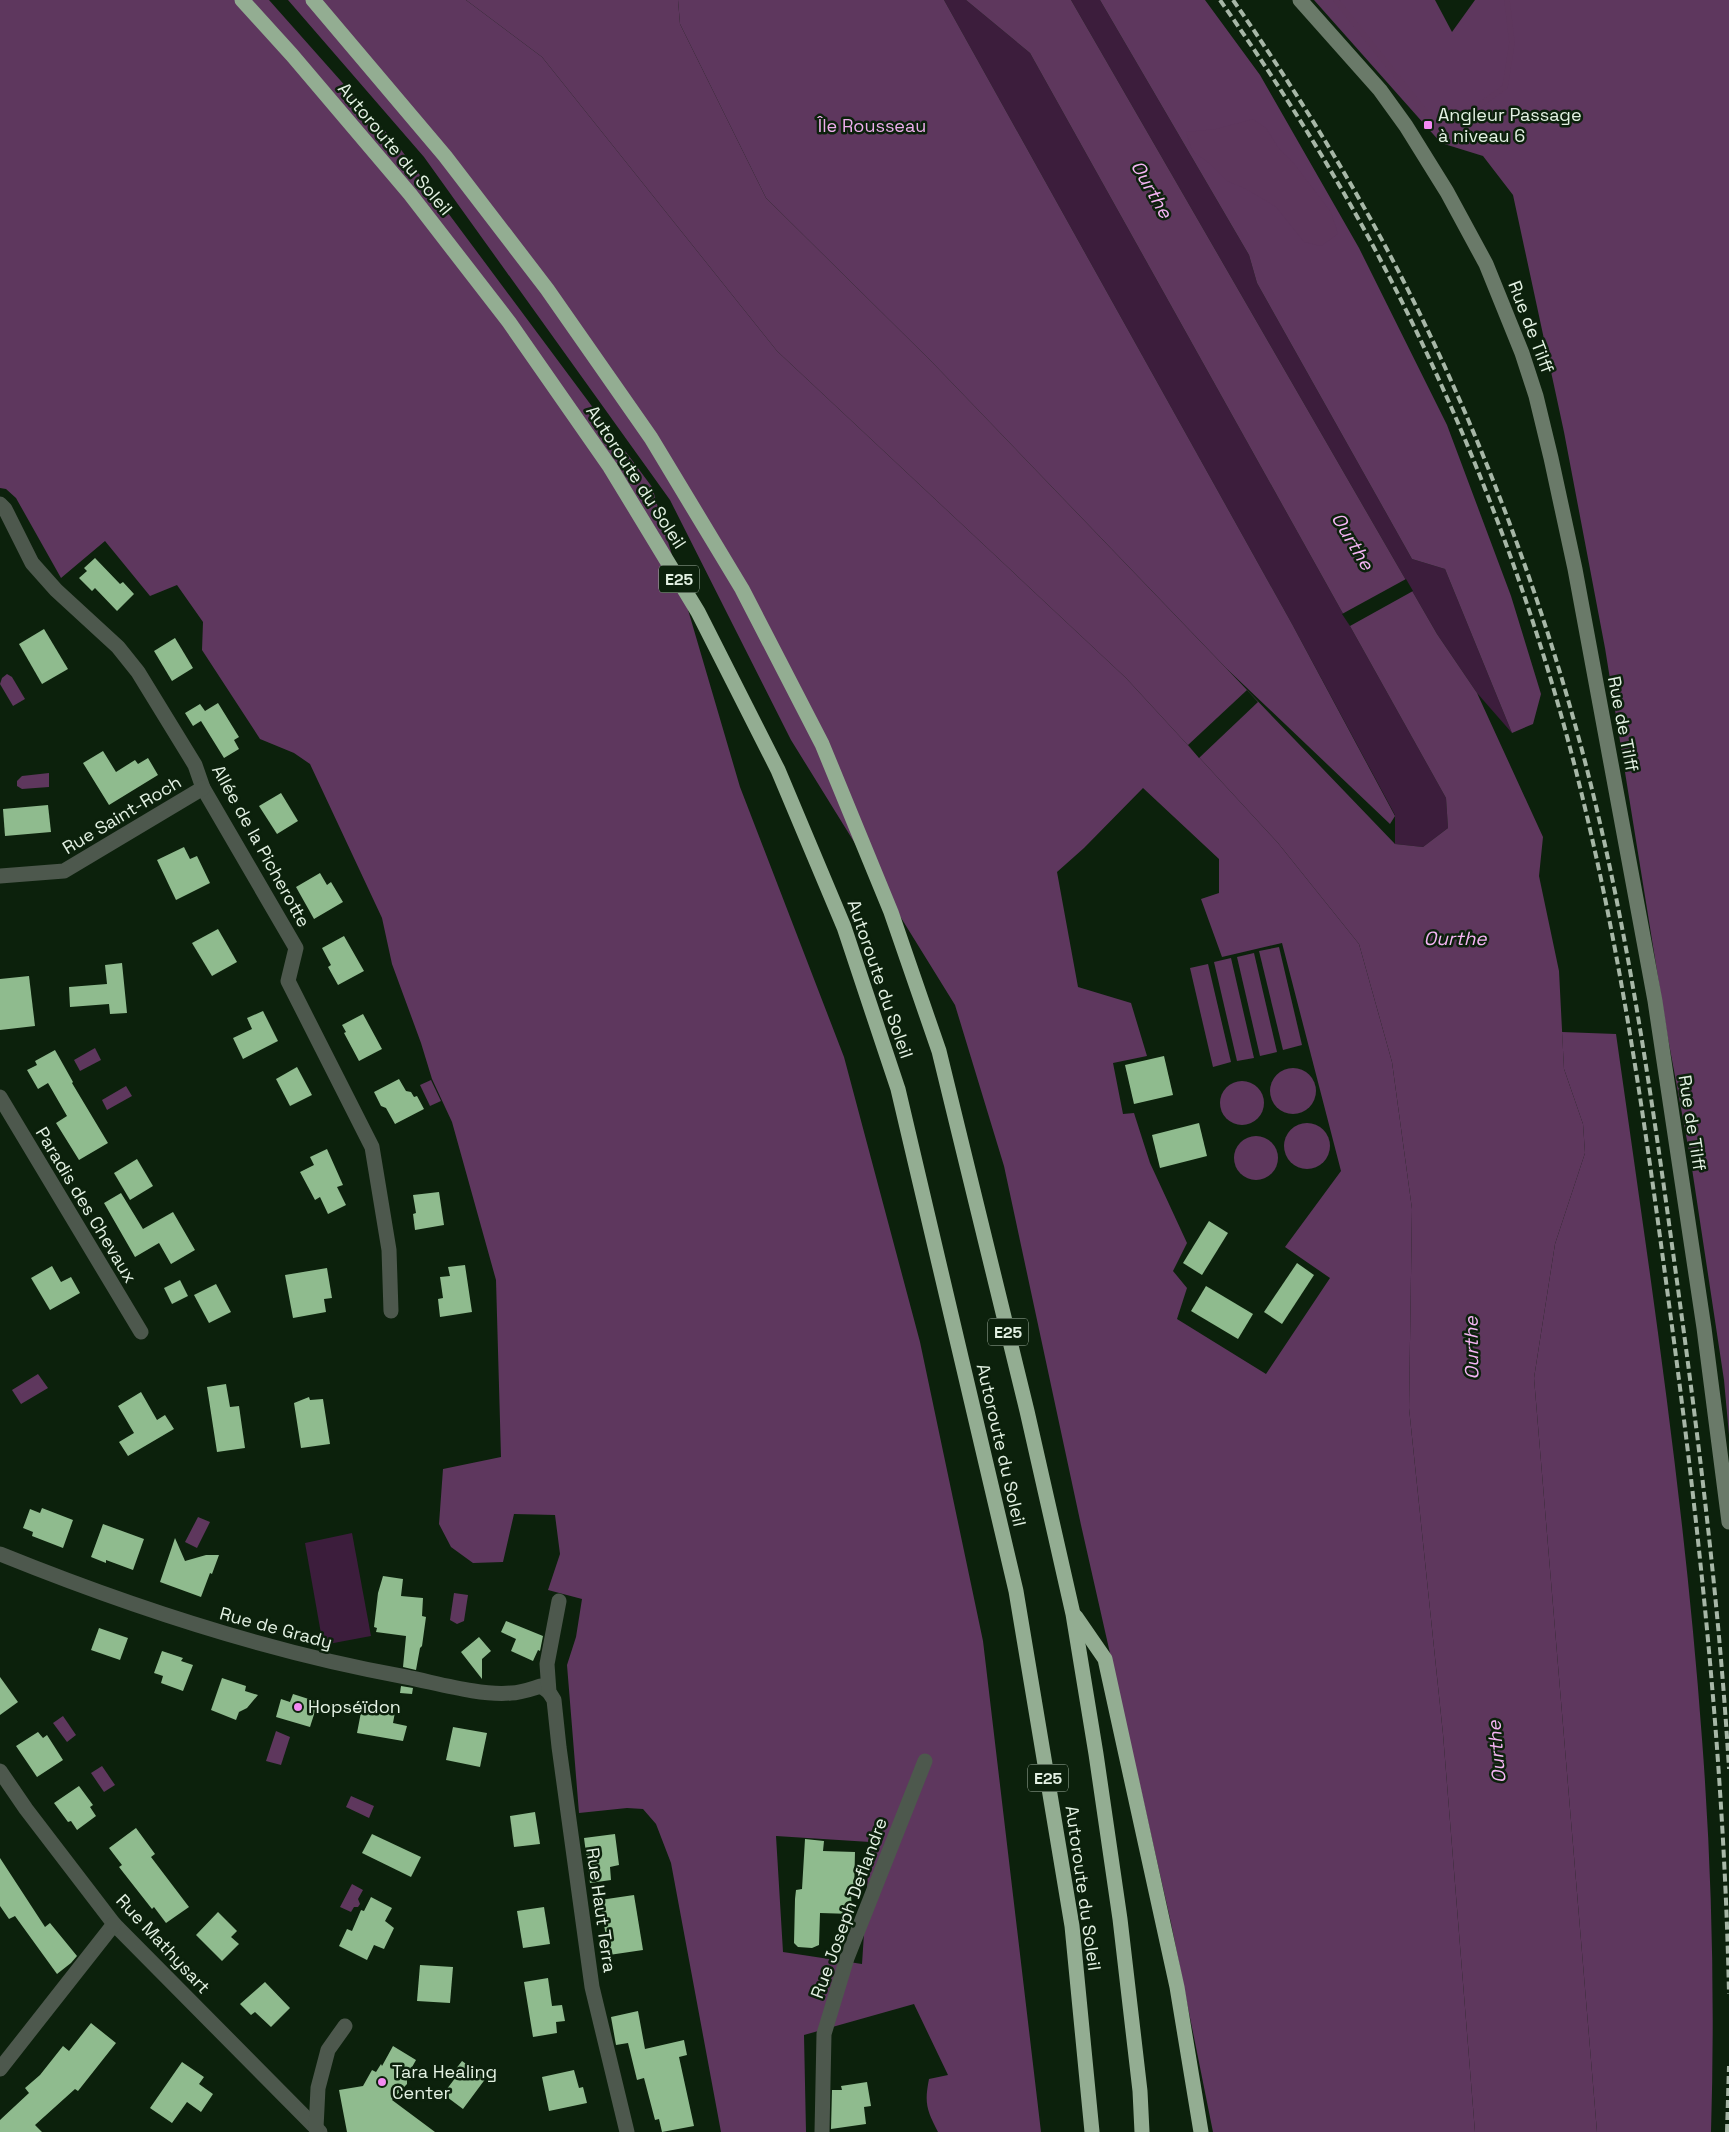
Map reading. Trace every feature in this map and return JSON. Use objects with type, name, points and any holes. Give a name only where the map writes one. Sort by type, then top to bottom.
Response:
[{"type":"highway","name":"Autoroute du Soleil","points":[[242,0],[292,54],[410,194],[509,322],[610,467],[698,612],[778,770],[844,927],[898,1089],[1016,1591],[1072,1926],[1092,2132]]},
{"type":"highway","name":"Autoroute du Soleil","points":[[313,0],[444,156],[548,289],[651,438],[742,589],[822,744],[891,912],[939,1051],[1074,1614],[1120,1919],[1140,2091],[1142,2132]]},
{"type":"highway","points":[[1074,1614],[1105,1659],[1177,1987],[1201,2132]]},
{"type":"main road","name":"Rue de Tilff","points":[[1300,0],[1380,90],[1406,126],[1447,192],[1486,264],[1522,353],[1536,396],[1552,458],[1575,569],[1655,1001],[1704,1328],[1729,1522]]},
{"type":"street","name":"Allée de la Picherotte","points":[[0,504],[5,509],[32,563],[56,590],[118,648],[138,672],[195,765],[204,788],[296,948],[288,981],[372,1147],[389,1250],[391,1311]]},
{"type":"street","name":"Rue Saint-Roch","points":[[0,876],[64,871],[204,788]]},
{"type":"street","name":"Paradis des Chevaux","points":[[0,1097],[141,1332]]},
{"type":"street","name":"Rue de Grady","points":[[0,1554],[186,1622],[266,1646],[356,1668],[487,1692],[512,1694],[541,1686],[549,1692]]},
{"type":"street","name":"Rue Haut Terra","points":[[559,1601],[547,1664],[549,1692],[554,1700],[592,1987],[627,2132]]},
{"type":"street","name":"Rue Joseph Deflandre","points":[[822,2132],[824,2034],[847,1958],[925,1761]]},
{"type":"street","name":"Rue Mathysart","points":[[0,1771],[26,1809],[114,1924],[318,2130]]},
{"type":"street","points":[[0,2069],[114,1924]]},
{"type":"street","name":"Rue Mathysart","points":[[318,2130],[318,2088],[328,2050],[345,2026]]},
{"type":"shaded area","points":[[944,0],[966,0],[1030,53],[1446,798],[1448,828],[1423,847],[1395,844],[1395,815],[1292,624]]},
{"type":"shaded area","points":[[1071,0],[1100,0],[1249,255],[1257,283],[1412,559],[1445,569],[1512,733],[1477,693],[1437,634]]},
{"type":"shaded area","points":[[352,1533],[371,1636],[323,1645],[305,1543]]},
{"type":"green space","points":[[0,0],[269,0],[396,143],[652,487],[740,787],[844,1057],[920,1342],[983,1641],[1041,2132],[938,2132],[928,2107],[929,2079],[948,2075],[914,2004],[804,2035],[806,2132],[721,2132],[671,1863],[656,1824],[643,1809],[627,1808],[579,1813],[567,1665],[576,1637],[582,1599],[548,1590],[560,1554],[555,1515],[514,1514],[503,1562],[473,1563],[451,1547],[439,1524],[443,1469],[501,1457],[496,1280],[452,1122],[432,1079],[392,964],[382,918],[310,764],[294,753],[260,739],[202,650],[203,622],[177,585],[150,596],[105,541],[61,578],[16,498],[6,489],[0,488]],"holes":[[[776,1836],[870,1842],[862,1964],[783,1952]]]},
{"type":"green space","points":[[288,0],[466,0],[542,57],[777,351],[1126,678],[1278,843],[1359,944],[1392,1062],[1412,1209],[1409,1408],[1443,1734],[1475,2132],[1213,2132],[1171,1923],[1081,1525],[1004,1166],[955,1005],[791,740],[670,500],[424,157]],"holes":[[[1143,788],[1219,859],[1219,893],[1201,899],[1222,957],[1282,943],[1341,1171],[1285,1247],[1330,1278],[1266,1374],[1177,1319],[1187,1288],[1173,1271],[1187,1243],[1150,1163],[1134,1113],[1123,1114],[1113,1063],[1147,1056],[1131,1003],[1078,987],[1057,872],[1084,848]]]},
{"type":"green space","name":"Île Rousseau","points":[[678,0],[944,0],[1292,624],[1395,816],[1390,824],[1226,668],[931,361],[766,198],[680,24]]},
{"type":"green space","points":[[1100,0],[1205,0],[1260,75],[1359,248],[1447,425],[1511,596],[1541,694],[1533,724],[1512,733],[1445,569],[1412,559],[1257,283],[1249,255]]},
{"type":"green space","points":[[1314,0],[1435,0],[1452,32],[1475,0],[1729,0],[1729,1435],[1724,1380],[1691,1162],[1667,1033],[1605,648],[1564,432],[1513,195],[1483,156],[1441,143]]},
{"type":"green space","points":[[1562,1032],[1616,1034],[1665,1386],[1686,1562],[1702,1739],[1713,1985],[1711,2132],[1597,2132],[1534,1378],[1555,1244],[1585,1153],[1583,1124],[1564,1069]]},
{"type":"water","name":"Ourthe","points":[[466,0],[678,0],[680,24],[766,198],[931,361],[1395,844],[1423,847],[1448,828],[1446,798],[1030,53],[966,0],[1071,0],[1437,634],[1477,693],[1543,837],[1539,876],[1559,971],[1564,1069],[1583,1124],[1585,1153],[1555,1244],[1534,1378],[1597,2132],[1475,2132],[1443,1734],[1409,1408],[1412,1209],[1392,1062],[1359,944],[1278,843],[1126,678],[777,351],[542,57]]},
{"type":"water","points":[[1253,119],[1266,128],[1278,147],[1296,166],[1331,212],[1338,234],[1321,246],[1304,242],[1276,207],[1246,189],[1227,181],[1209,163],[1192,151],[1186,132],[1216,129]]},
{"type":"water","points":[[7,674],[12,677],[25,699],[13,706],[0,684],[2,678]]},
{"type":"water","points":[[49,773],[49,787],[22,789],[17,786],[17,781],[22,776]]},
{"type":"water","points":[[1279,947],[1302,1045],[1283,1050],[1259,951]]},
{"type":"water","points":[[1254,953],[1277,1052],[1260,1056],[1237,957]]},
{"type":"water","points":[[1231,958],[1254,1058],[1237,1061],[1214,962]]},
{"type":"water","points":[[1208,964],[1231,1062],[1213,1067],[1190,968]]},
{"type":"water","points":[[95,1048],[101,1060],[80,1071],[74,1060]]},
{"type":"water","points":[[1293,1068],[1306,1072],[1312,1078],[1316,1091],[1312,1104],[1306,1110],[1293,1114],[1280,1110],[1274,1104],[1270,1091],[1274,1078],[1280,1072]]},
{"type":"water","points":[[431,1080],[441,1101],[430,1106],[420,1085]]},
{"type":"water","points":[[1246,1081],[1258,1087],[1263,1094],[1263,1112],[1258,1119],[1251,1124],[1238,1125],[1230,1122],[1223,1115],[1220,1099],[1223,1091],[1230,1084]]},
{"type":"water","points":[[126,1086],[132,1096],[107,1110],[102,1100]]},
{"type":"water","points":[[1307,1123],[1320,1127],[1326,1133],[1330,1146],[1326,1159],[1320,1165],[1307,1169],[1294,1165],[1288,1159],[1284,1146],[1288,1133],[1294,1127]]},
{"type":"water","points":[[1252,1136],[1260,1136],[1272,1142],[1278,1158],[1272,1174],[1260,1180],[1252,1180],[1240,1174],[1234,1162],[1234,1154],[1240,1142]]},
{"type":"water","points":[[38,1374],[48,1388],[21,1404],[12,1390]]},
{"type":"water","points":[[198,1517],[210,1522],[197,1548],[185,1542]]},
{"type":"water","points":[[454,1593],[468,1595],[464,1621],[457,1624],[450,1620]]},
{"type":"water","points":[[63,1716],[76,1735],[67,1742],[53,1723]]},
{"type":"water","points":[[276,1731],[290,1737],[281,1765],[266,1761]]},
{"type":"water","points":[[102,1766],[115,1785],[104,1792],[91,1773]]},
{"type":"water","points":[[351,1796],[374,1806],[369,1818],[346,1807]]},
{"type":"water","points":[[352,1884],[363,1890],[358,1899],[360,1904],[358,1907],[354,1907],[351,1912],[340,1907]]},
{"type":"pier","points":[[1406,579],[1413,591],[1350,626],[1342,614]]},
{"type":"pier","points":[[1247,690],[1258,702],[1199,758],[1188,745]]},
{"type":"building","points":[[95,558],[120,584],[123,582],[134,594],[117,611],[95,588],[92,591],[79,578],[87,571],[84,568]]},
{"type":"building","points":[[44,629],[68,669],[42,684],[19,644]]},
{"type":"building","points":[[175,638],[193,668],[172,681],[154,651]]},
{"type":"building","points":[[218,703],[239,737],[234,740],[239,749],[224,758],[201,721],[193,726],[185,713],[200,704],[205,711]]},
{"type":"building","points":[[103,751],[116,772],[135,760],[138,764],[148,758],[158,775],[109,805],[83,763]]},
{"type":"building","points":[[281,793],[298,821],[277,834],[259,806]]},
{"type":"building","points":[[48,805],[51,832],[5,836],[3,809]]},
{"type":"building","points":[[184,847],[190,859],[197,856],[210,883],[176,900],[157,860]]},
{"type":"building","points":[[320,873],[327,885],[331,882],[343,902],[314,919],[296,887]]},
{"type":"building","points":[[218,929],[237,962],[212,976],[192,943]]},
{"type":"building","points":[[344,936],[364,971],[338,985],[328,967],[331,965],[322,948]]},
{"type":"building","points":[[122,963],[127,1013],[110,1014],[109,1004],[70,1007],[69,987],[107,984],[105,965]]},
{"type":"building","points":[[29,976],[35,1026],[0,1030],[0,979]]},
{"type":"building","points":[[263,1011],[278,1041],[243,1059],[233,1038],[252,1029],[247,1018]]},
{"type":"building","points":[[363,1014],[382,1049],[359,1061],[344,1033],[346,1032],[342,1025]]},
{"type":"building","points":[[55,1050],[72,1083],[108,1143],[79,1160],[56,1123],[67,1116],[48,1083],[38,1089],[27,1070],[37,1065],[35,1061]]},
{"type":"building","points":[[1164,1056],[1173,1095],[1134,1104],[1125,1065]]},
{"type":"building","points":[[297,1067],[312,1095],[290,1106],[276,1079]]},
{"type":"building","points":[[399,1079],[406,1091],[411,1092],[414,1097],[417,1096],[424,1109],[395,1124],[386,1108],[381,1106],[374,1092]]},
{"type":"building","points":[[1199,1123],[1207,1156],[1160,1168],[1152,1135]]},
{"type":"building","points":[[327,1149],[343,1185],[337,1187],[346,1205],[328,1214],[320,1197],[315,1200],[300,1172],[314,1165],[310,1157]]},
{"type":"building","points":[[137,1159],[153,1186],[130,1200],[114,1173]]},
{"type":"building","points":[[439,1192],[444,1225],[415,1230],[413,1214],[416,1213],[413,1195]]},
{"type":"building","points":[[121,1193],[143,1229],[173,1212],[195,1250],[171,1264],[159,1243],[135,1257],[104,1203]]},
{"type":"building","points":[[1209,1221],[1228,1233],[1202,1275],[1183,1263]]},
{"type":"building","points":[[1297,1263],[1314,1275],[1282,1324],[1264,1312]]},
{"type":"building","points":[[465,1265],[472,1312],[440,1317],[438,1299],[443,1298],[440,1277],[450,1276],[448,1267]]},
{"type":"building","points":[[52,1266],[61,1282],[71,1277],[80,1293],[50,1310],[31,1278]]},
{"type":"building","points":[[327,1268],[332,1298],[324,1299],[326,1312],[293,1318],[285,1275]]},
{"type":"building","points":[[180,1280],[188,1296],[172,1304],[164,1288]]},
{"type":"building","points":[[216,1284],[231,1312],[209,1323],[194,1295]]},
{"type":"building","points":[[1206,1286],[1253,1314],[1238,1339],[1191,1311]]},
{"type":"building","points":[[226,1384],[230,1407],[239,1406],[245,1448],[217,1452],[207,1387]]},
{"type":"building","points":[[141,1392],[157,1420],[165,1415],[174,1429],[128,1456],[119,1442],[134,1433],[118,1406]]},
{"type":"building","points":[[309,1397],[310,1400],[323,1399],[330,1444],[301,1448],[294,1403]]},
{"type":"building","points":[[42,1508],[73,1520],[63,1548],[32,1536],[33,1532],[23,1528],[30,1509],[40,1513]]},
{"type":"building","points":[[103,1524],[144,1539],[133,1570],[106,1560],[106,1563],[91,1557]]},
{"type":"building","points":[[175,1538],[185,1561],[206,1555],[219,1555],[201,1597],[160,1582]]},
{"type":"building","points":[[383,1576],[403,1579],[401,1596],[423,1598],[422,1616],[426,1617],[416,1670],[403,1667],[406,1636],[376,1632],[377,1628],[374,1627],[378,1593]]},
{"type":"building","points":[[506,1621],[543,1636],[540,1651],[538,1650],[533,1661],[511,1651],[516,1639],[501,1632]]},
{"type":"building","points":[[99,1628],[128,1638],[120,1660],[91,1650]]},
{"type":"building","points":[[479,1637],[491,1651],[482,1659],[482,1679],[461,1652]]},
{"type":"building","points":[[162,1651],[183,1658],[181,1661],[193,1665],[183,1691],[161,1683],[163,1676],[154,1673]]},
{"type":"building","points":[[0,1677],[18,1702],[0,1715]]},
{"type":"building","points":[[222,1678],[246,1686],[245,1691],[258,1695],[247,1708],[239,1712],[236,1720],[211,1710]]},
{"type":"building","points":[[401,1686],[413,1688],[412,1694],[400,1693]]},
{"type":"building","points":[[293,1694],[318,1702],[310,1727],[276,1717],[281,1699],[290,1702]]},
{"type":"building","points":[[362,1707],[395,1712],[393,1723],[407,1726],[403,1741],[357,1733]]},
{"type":"building","points":[[453,1727],[487,1733],[480,1767],[446,1760]]},
{"type":"building","points":[[38,1732],[43,1738],[47,1735],[63,1760],[37,1777],[16,1746]]},
{"type":"building","points":[[79,1786],[93,1805],[90,1807],[96,1816],[77,1830],[71,1821],[68,1822],[54,1803]]},
{"type":"building","points":[[535,1812],[540,1844],[514,1847],[510,1816]]},
{"type":"building","points":[[136,1828],[155,1854],[151,1857],[189,1907],[166,1923],[154,1907],[152,1909],[119,1867],[122,1865],[109,1848]]},
{"type":"building","points":[[372,1834],[421,1857],[411,1877],[362,1853]]},
{"type":"building","points":[[615,1834],[619,1865],[610,1867],[611,1880],[590,1883],[584,1838]]},
{"type":"building","points":[[805,1839],[824,1841],[823,1851],[855,1852],[854,1894],[851,1894],[852,1914],[820,1913],[819,1945],[812,1948],[798,1947],[794,1943],[795,1899],[796,1890],[802,1889]]},
{"type":"building","points":[[0,1858],[45,1927],[50,1923],[77,1956],[57,1974],[15,1916],[9,1919],[0,1906]]},
{"type":"building","points":[[634,1895],[643,1950],[609,1955],[600,1900]]},
{"type":"building","points":[[371,1897],[392,1908],[385,1921],[394,1928],[384,1949],[374,1945],[367,1960],[339,1946],[347,1929],[352,1931],[361,1910],[364,1911]]},
{"type":"building","points":[[544,1907],[550,1944],[523,1948],[517,1911]]},
{"type":"building","points":[[218,1912],[237,1931],[231,1937],[239,1944],[222,1961],[196,1935]]},
{"type":"building","points":[[420,1965],[453,1967],[450,2003],[417,2001]]},
{"type":"building","points":[[548,1978],[552,2006],[562,2005],[565,2021],[556,2022],[557,2033],[533,2037],[524,1982]]},
{"type":"building","points":[[265,1982],[290,2008],[271,2027],[255,2012],[251,2015],[240,2004]]},
{"type":"building","points":[[638,2011],[645,2049],[684,2040],[687,2055],[679,2057],[694,2126],[662,2132],[659,2119],[655,2120],[644,2078],[637,2080],[628,2043],[616,2045],[611,2017]]},
{"type":"building","points":[[91,2023],[116,2043],[78,2091],[75,2089],[35,2125],[42,2132],[0,2132],[0,2120],[29,2093],[25,2088],[40,2075],[63,2046],[69,2051]]},
{"type":"building","points":[[393,2046],[416,2060],[407,2076],[407,2084],[392,2100],[435,2132],[347,2132],[339,2090],[363,2086],[372,2070],[376,2072],[381,2064],[382,2066]]},
{"type":"building","points":[[462,2061],[486,2078],[463,2109],[443,2094],[456,2077],[452,2074]]},
{"type":"building","points":[[182,2062],[204,2077],[199,2084],[213,2094],[201,2112],[187,2102],[172,2123],[150,2108]]},
{"type":"building","points":[[574,2070],[579,2088],[583,2087],[587,2103],[549,2111],[542,2077]]},
{"type":"building","points":[[867,2082],[871,2106],[864,2107],[866,2124],[831,2129],[832,2090],[842,2090],[841,2086]]},
{"type":"waterway","points":[[1336,0],[1442,133]]},
{"type":"waterway","points":[[1481,104],[1505,87],[1512,43],[1507,0]]},
{"type":"railway","points":[[1220,0],[1284,95],[1324,159],[1362,225],[1413,324],[1444,390],[1500,527],[1525,597],[1567,737],[1599,869],[1623,993],[1652,1179],[1680,1390],[1709,1648],[1722,1821],[1729,1994]]},
{"type":"railway","points":[[1233,0],[1335,157],[1390,255],[1454,386],[1510,524],[1535,594],[1578,736],[1596,806],[1621,920],[1659,1151],[1707,1518],[1720,1643],[1729,1769]]},
{"type":"railway","points":[[1727,2132],[1729,2066]]},
{"type":"place","name":"Angleur Passage à niveau 6","points":[[1428,125]]},
{"type":"place","name":"Hopséïdon","points":[[298,1707]]},
{"type":"place","name":"Tara Healing Center","points":[[382,2082]]}]
